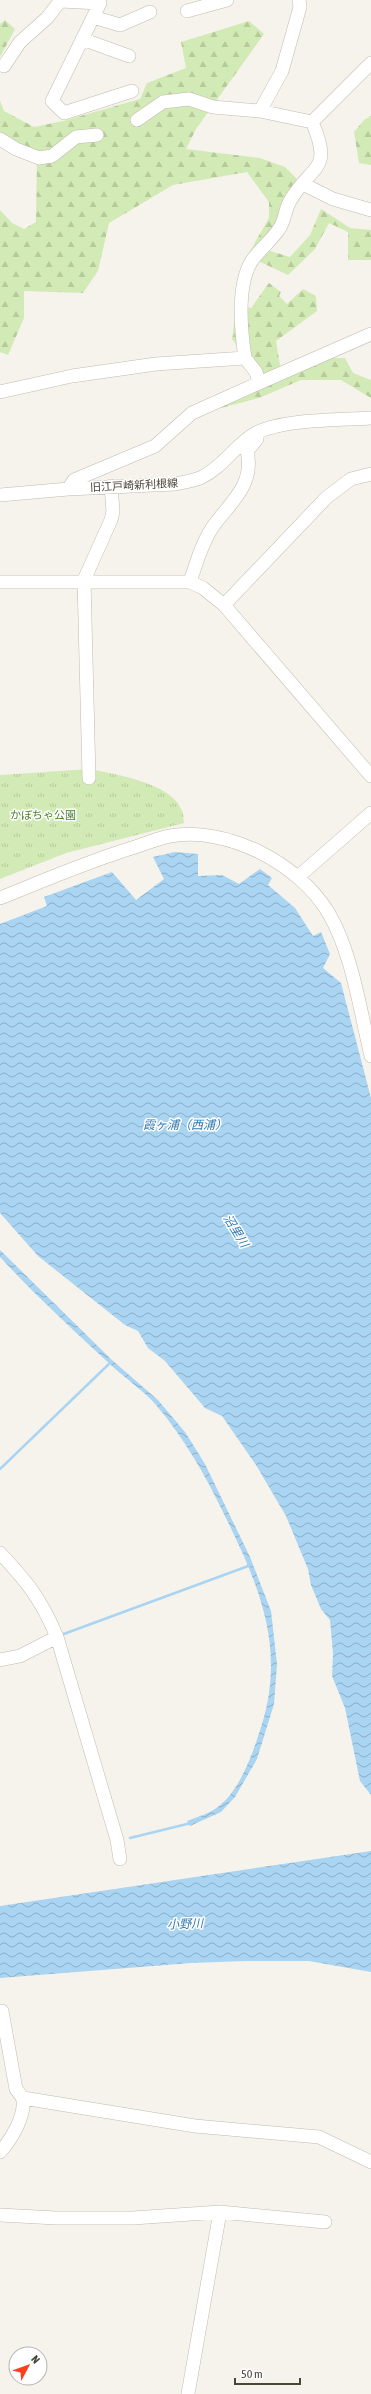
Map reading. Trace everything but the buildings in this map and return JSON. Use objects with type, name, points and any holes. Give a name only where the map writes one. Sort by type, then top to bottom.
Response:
[{"type":"street","points":[[4,66],[20,42],[47,18],[60,0],[100,3],[52,101],[64,113],[132,91]]},
{"type":"street","points":[[187,11],[227,0]]},
{"type":"street","points":[[260,111],[282,71],[300,7],[299,0]]},
{"type":"street","points":[[93,17],[120,25],[150,12]]},
{"type":"street","points":[[82,39],[129,56]]},
{"type":"street","points":[[312,122],[371,63]]},
{"type":"street","points":[[137,120],[163,102],[189,99],[213,106],[260,111],[312,122]]},
{"type":"street","points":[[259,383],[256,372],[245,358],[240,327],[242,294],[251,262],[280,228],[290,201],[320,165],[321,142],[312,122]]},
{"type":"street","points":[[0,139],[16,149],[39,158],[52,156],[76,137],[97,135]]},
{"type":"street","points":[[303,184],[333,199],[371,210]]},
{"type":"street","points":[[68,489],[74,480],[155,446],[192,413],[371,334]]},
{"type":"street","points":[[0,392],[72,376],[134,367],[245,358]]},
{"type":"street","name":"旧江戸崎新利根線","points":[[0,495],[111,486],[175,484],[202,477],[256,433],[296,423],[371,418]]},
{"type":"street","points":[[190,582],[203,546],[212,528],[238,498],[246,483],[249,461],[247,451],[257,439],[256,433]]},
{"type":"street","points":[[224,605],[327,497],[351,479],[371,474]]},
{"type":"street","points":[[89,778],[84,580],[111,520],[113,511],[111,486]]},
{"type":"street","points":[[0,582],[84,580],[190,582],[203,588],[224,605],[371,776]]},
{"type":"street","points":[[299,876],[371,814]]},
{"type":"street","points":[[0,898],[113,854],[170,836],[208,835],[258,850],[299,876],[328,912],[345,951],[371,1056]]},
{"type":"street","points":[[0,1553],[36,1594],[45,1607],[57,1637],[117,1840],[120,1859]]},
{"type":"street","points":[[0,1660],[20,1656],[57,1637]]},
{"type":"street","points":[[0,2152],[9,2142],[22,2112],[23,2098],[16,2089],[2,2011]]},
{"type":"street","points":[[23,2098],[195,2126],[318,2137],[371,2162]]},
{"type":"street","points":[[0,2215],[56,2218],[134,2218],[220,2212],[325,2222]]},
{"type":"street","points":[[188,2394],[220,2212]]},
{"type":"green space","points":[[5,20],[15,29],[0,57],[0,24]]},
{"type":"green space","points":[[249,21],[264,34],[196,129],[186,149],[260,158],[285,167],[298,180],[279,230],[261,248],[290,257],[310,235],[321,209],[350,228],[371,230],[371,260],[348,260],[348,232],[329,223],[315,249],[288,275],[252,258],[240,306],[251,308],[269,283],[281,292],[279,296],[287,304],[303,289],[316,296],[317,311],[276,341],[281,371],[316,358],[345,358],[353,373],[371,380],[371,398],[341,380],[301,380],[259,398],[221,408],[221,396],[259,382],[256,372],[232,339],[242,265],[269,218],[269,202],[247,172],[173,185],[109,223],[98,271],[83,293],[24,291],[24,318],[8,355],[0,352],[0,210],[12,223],[24,229],[36,222],[37,154],[0,142],[0,101],[4,111],[34,127],[63,121],[140,99],[147,83],[186,68],[181,42]]},
{"type":"green space","points":[[371,116],[371,165],[359,163],[354,132],[364,120]]},
{"type":"green space","name":"かぼちゃ公園","points":[[89,769],[142,781],[167,793],[176,801],[182,811],[184,823],[66,853],[0,879],[0,775]]},
{"type":"water","name":"霞ヶ浦（西浦）","points":[[175,852],[198,854],[198,876],[222,875],[239,884],[260,869],[272,878],[268,885],[295,908],[313,936],[321,932],[330,954],[323,968],[341,983],[371,1098],[371,1795],[360,1781],[345,1708],[332,1676],[333,1653],[330,1620],[321,1609],[311,1585],[308,1569],[286,1516],[256,1465],[222,1416],[205,1408],[165,1361],[148,1348],[138,1331],[125,1325],[38,1256],[0,1213],[0,924],[47,906],[44,897],[112,872],[136,900],[164,879],[153,857]]},
{"type":"water","points":[[0,1250],[112,1360],[158,1400],[185,1432],[205,1464],[250,1557],[271,1611],[277,1664],[274,1704],[257,1759],[235,1797],[221,1812],[190,1826],[187,1821],[212,1811],[227,1799],[234,1790],[251,1757],[262,1724],[269,1695],[271,1668],[265,1616],[257,1590],[248,1565],[209,1485],[194,1458],[176,1431],[156,1405],[146,1395],[112,1366],[27,1285],[0,1257]]},
{"type":"water","name":"小野川","points":[[371,1851],[371,1972],[309,1961],[245,1961],[191,1963],[0,1978],[0,1906]]},
{"type":"waterway","points":[[0,1469],[111,1362]]},
{"type":"waterway","points":[[61,1635],[251,1565]]},
{"type":"waterway","points":[[130,1838],[191,1823]]},
{"type":"water label","name":"沼里川","points":[[236,1231]]}]
